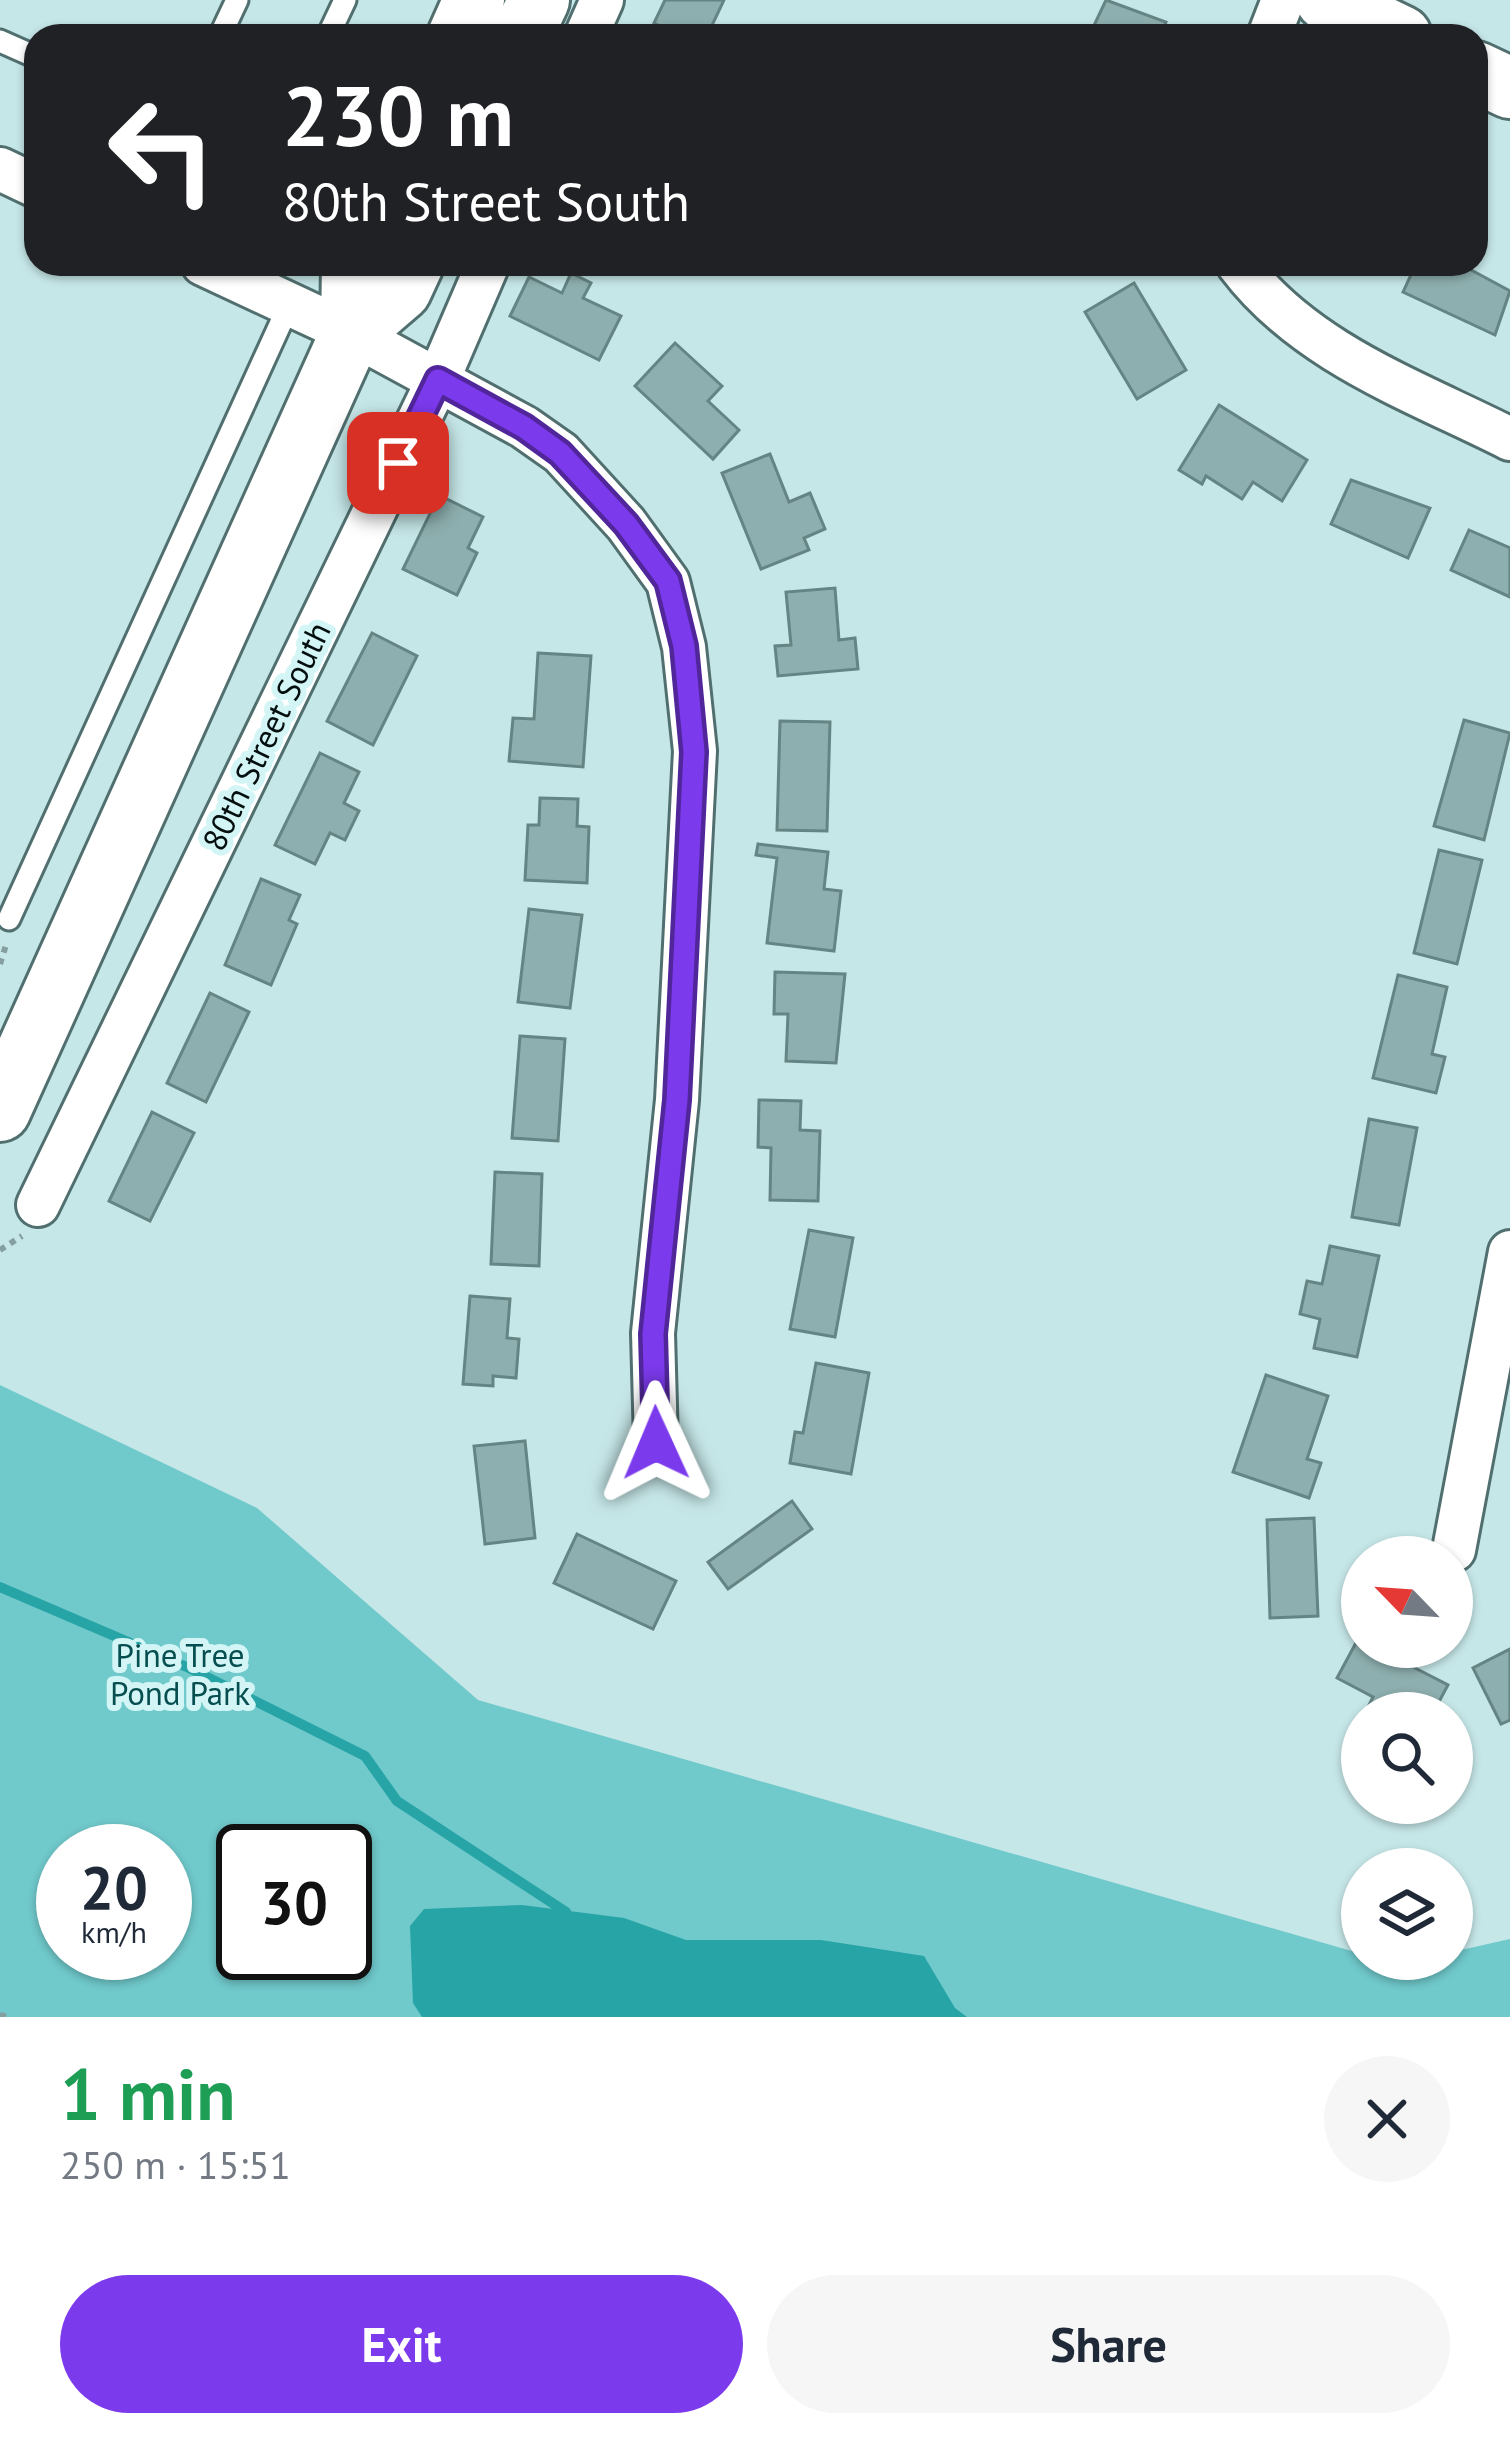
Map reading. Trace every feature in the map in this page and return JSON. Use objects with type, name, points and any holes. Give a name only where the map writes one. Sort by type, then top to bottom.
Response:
[{"type":"main road","points":[[1326,0],[1376,24]]},
{"type":"main road","points":[[0,1111],[351,333],[352,276]]},
{"type":"main road","points":[[351,333],[401,290],[407,276]]},
{"type":"street","points":[[229,276],[351,333],[524,427],[560,453],[626,524],[668,581],[684,646],[694,752],[677,1100],[653,1334],[656,1443]]},
{"type":"street","name":"80th Street South","points":[[38,1205],[438,380],[483,276]]},
{"type":"street","points":[[1247,276],[1270,306],[1320,344],[1510,439]]},
{"type":"street","points":[[1457,1536],[1510,1252]]},
{"type":"lane","points":[[9,919],[290,304]]},
{"type":"green space","name":"Pine Tree Pond Park","points":[[0,1385],[257,1508],[478,1700],[1341,1948],[1341,1980],[1473,1980],[1473,1947],[1510,1939],[1510,2017],[0,2017]]},
{"type":"shaded area","points":[[522,1905],[624,1918],[686,1940],[821,1940],[924,1956],[955,2008],[967,2017],[422,2017],[413,2003],[410,1926],[424,1909]]},
{"type":"building","points":[[665,0],[724,0],[713,24],[654,23]]},
{"type":"building","points":[[1106,0],[1166,22],[1165,24],[1095,24]]},
{"type":"building","points":[[570,276],[577,276],[591,283],[583,298],[621,316],[599,360],[510,316],[529,277],[562,293]]},
{"type":"building","points":[[1410,276],[1482,276],[1510,291],[1495,335],[1403,292]]},
{"type":"building","points":[[1134,283],[1186,370],[1137,399],[1085,312]]},
{"type":"building","points":[[675,343],[722,386],[708,401],[739,430],[713,459],[635,386]]},
{"type":"building","points":[[1219,405],[1307,460],[1282,501],[1253,482],[1242,499],[1206,476],[1202,484],[1179,470]]},
{"type":"building","points":[[770,454],[789,502],[810,493],[825,529],[804,538],[809,550],[761,569],[722,473]]},
{"type":"building","points":[[1351,480],[1430,508],[1408,558],[1331,524]]},
{"type":"building","points":[[439,495],[483,517],[468,548],[477,553],[457,595],[403,569]]},
{"type":"building","points":[[1469,530],[1510,548],[1510,597],[1451,570]]},
{"type":"building","points":[[835,588],[839,640],[855,638],[858,669],[778,676],[775,646],[791,645],[786,592]]},
{"type":"building","points":[[372,633],[417,656],[373,745],[327,721]]},
{"type":"building","points":[[538,653],[591,656],[583,767],[509,761],[513,718],[534,719]]},
{"type":"building","points":[[1464,720],[1510,733],[1484,840],[1434,826]]},
{"type":"building","points":[[780,721],[830,722],[827,831],[777,830]]},
{"type":"building","points":[[320,753],[359,772],[344,803],[359,811],[345,840],[330,833],[315,864],[275,845]]},
{"type":"building","points":[[540,798],[578,799],[577,826],[589,827],[587,883],[525,880],[528,825],[539,825]]},
{"type":"building","points":[[758,844],[828,852],[824,889],[841,891],[834,951],[767,943],[777,858],[756,855]]},
{"type":"building","points":[[1439,850],[1482,860],[1457,964],[1414,953]]},
{"type":"building","points":[[261,879],[300,895],[289,920],[297,924],[271,985],[225,965]]},
{"type":"building","points":[[529,909],[582,915],[570,1008],[518,1002]]},
{"type":"building","points":[[775,972],[845,974],[836,1063],[786,1061],[788,1014],[774,1014]]},
{"type":"building","points":[[1398,975],[1447,987],[1432,1054],[1445,1057],[1436,1093],[1373,1078]]},
{"type":"building","points":[[210,993],[249,1012],[206,1102],[167,1083]]},
{"type":"building","points":[[520,1036],[565,1039],[558,1141],[512,1138]]},
{"type":"building","points":[[759,1100],[801,1101],[800,1130],[820,1131],[818,1201],[770,1200],[771,1148],[758,1147]]},
{"type":"building","points":[[152,1112],[194,1133],[150,1221],[109,1201]]},
{"type":"building","points":[[1369,1119],[1417,1128],[1399,1225],[1352,1217]]},
{"type":"building","points":[[495,1172],[542,1174],[539,1266],[491,1264]]},
{"type":"building","points":[[809,1230],[853,1238],[835,1337],[790,1329]]},
{"type":"building","points":[[1330,1246],[1379,1256],[1357,1357],[1314,1348],[1320,1319],[1300,1314],[1307,1281],[1322,1284]]},
{"type":"building","points":[[470,1296],[510,1299],[507,1338],[519,1339],[516,1378],[493,1376],[493,1386],[463,1384]]},
{"type":"building","points":[[816,1363],[869,1373],[851,1474],[790,1463],[795,1432],[803,1433]]},
{"type":"building","points":[[1266,1375],[1328,1396],[1307,1459],[1321,1463],[1309,1498],[1233,1472]]},
{"type":"building","points":[[525,1441],[535,1538],[485,1544],[474,1446]]},
{"type":"building","points":[[792,1501],[812,1529],[728,1589],[708,1562]]},
{"type":"building","points":[[1314,1518],[1318,1616],[1270,1618],[1267,1520]]},
{"type":"building","points":[[577,1534],[676,1581],[653,1629],[554,1583]]},
{"type":"building","points":[[1510,1649],[1510,1720],[1501,1724],[1473,1668]]},
{"type":"building","points":[[1342,1668],[1415,1668],[1448,1685],[1444,1692],[1364,1692],[1337,1678]]},
{"type":"waterway","points":[[0,1587],[189,1668],[365,1756],[397,1801],[566,1912]]},
{"type":"route","points":[[398,463],[438,380],[524,427],[560,453],[626,524],[668,581],[684,646],[694,752],[677,1100],[653,1334],[656,1443]]}]
